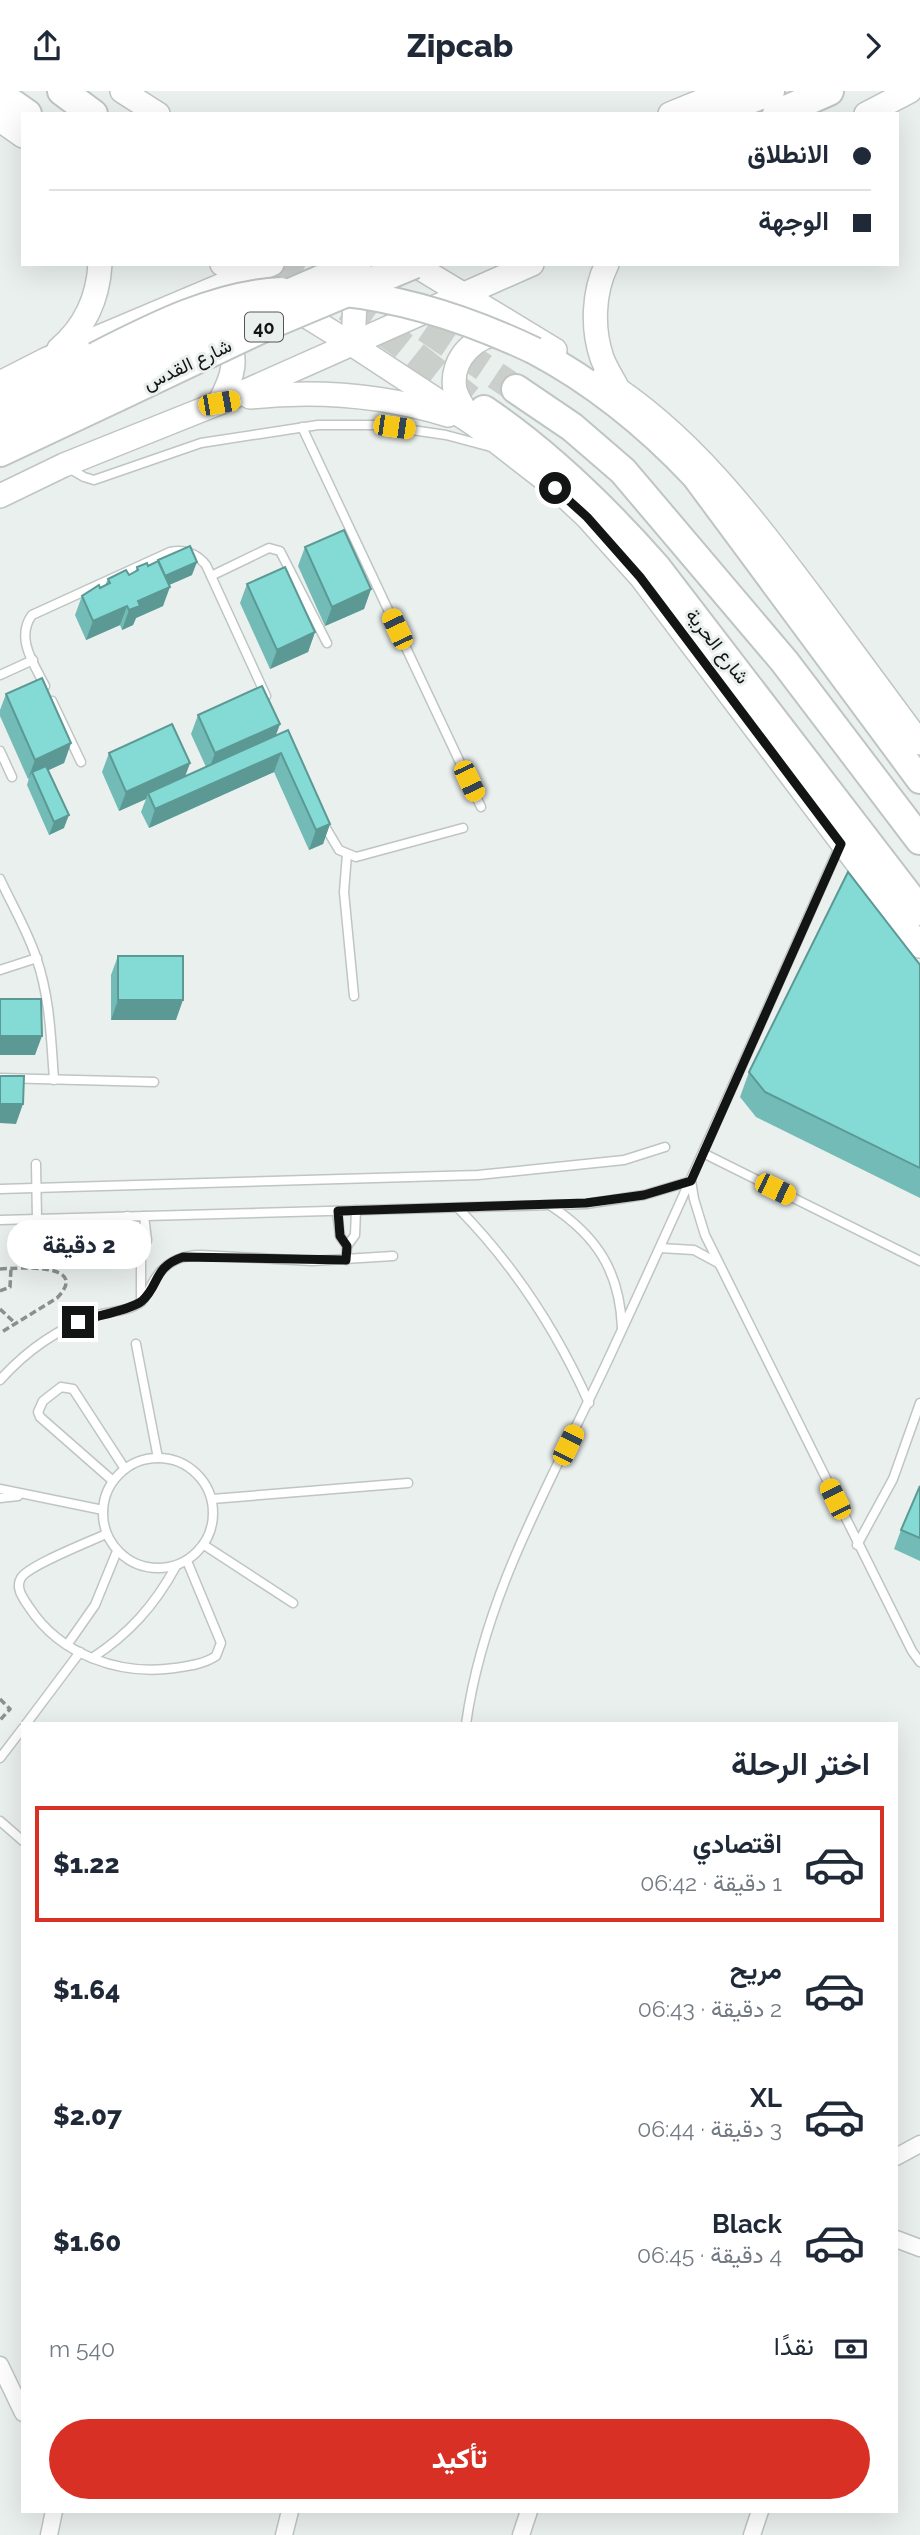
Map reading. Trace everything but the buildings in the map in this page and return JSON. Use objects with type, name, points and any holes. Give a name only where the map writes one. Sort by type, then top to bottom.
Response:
[{"type":"highway","points":[[61,91],[90,112]]},
{"type":"highway","points":[[719,112],[770,91]]},
{"type":"highway","points":[[782,112],[829,91]]},
{"type":"highway","points":[[0,95],[24,112]]},
{"type":"highway","name":"شارع القدس","points":[[0,452],[104,376],[271,324],[408,266]]},
{"type":"highway","name":"شارع القدس","points":[[0,424],[104,376],[356,273]]},
{"type":"highway","points":[[516,389],[572,427],[623,471],[784,661],[920,840]]},
{"type":"highway","name":"شارع الحرية","points":[[480,417],[522,437],[611,516],[656,567],[920,911]]},
{"type":"main road","points":[[122,91],[155,112]]},
{"type":"main road","points":[[675,112],[726,91]]},
{"type":"main road","points":[[870,112],[910,91]]},
{"type":"main road","points":[[0,120],[21,136]]},
{"type":"main road","points":[[47,359],[74,337],[88,317],[95,297],[100,266]]},
{"type":"main road","points":[[225,266],[353,345],[480,417]]},
{"type":"main road","points":[[0,383],[47,359],[267,266]]},
{"type":"main road","points":[[416,266],[464,294],[540,347],[620,405],[664,443],[695,476],[920,780]]},
{"type":"main road","points":[[0,496],[64,465],[219,403],[528,266]]},
{"type":"main road","points":[[606,266],[598,291],[596,325],[602,358],[618,389]]},
{"type":"main road","points":[[242,276],[356,273],[464,294]]},
{"type":"main road","points":[[353,345],[356,273]]},
{"type":"main road","points":[[0,403],[104,376],[160,324],[233,299],[274,292],[314,290],[395,300],[540,347],[618,389],[656,416],[683,441],[775,548],[920,743]]},
{"type":"main road","points":[[159,312],[204,321],[217,327],[226,337],[234,364],[232,377],[219,403]]},
{"type":"main road","points":[[540,347],[502,334],[485,337],[463,353],[457,364],[454,379],[460,402],[480,417],[511,452],[587,517],[640,577],[920,946]]},
{"type":"main road","points":[[219,403],[273,395],[354,396],[480,417]]},
{"type":"street","points":[[898,2156],[920,2144]]},
{"type":"street","points":[[898,2240],[920,2248]]},
{"type":"street","points":[[0,2365],[21,2409]]},
{"type":"street","points":[[49,2535],[54,2513]]},
{"type":"street","points":[[284,2535],[290,2513]]},
{"type":"street","points":[[522,2535],[528,2513]]},
{"type":"street","points":[[752,2535],[759,2513]]},
{"type":"lane","points":[[64,465],[94,480],[201,443],[302,427],[378,425],[446,435],[511,452]]},
{"type":"lane","points":[[302,427],[481,807]]},
{"type":"lane","points":[[211,576],[268,548],[280,551],[327,643]]},
{"type":"lane","points":[[81,762],[25,643],[26,623],[32,615],[41,610],[170,552],[194,554],[206,565],[272,710]]},
{"type":"lane","points":[[0,675],[33,660]]},
{"type":"lane","points":[[0,751],[12,777]]},
{"type":"lane","points":[[322,820],[334,845],[347,854],[365,856],[463,828]]},
{"type":"lane","points":[[466,1722],[476,1665],[497,1596],[691,1181],[841,844]]},
{"type":"lane","points":[[347,854],[344,892],[354,996]]},
{"type":"lane","points":[[0,879],[37,958],[49,1012],[54,1080]]},
{"type":"lane","points":[[0,970],[37,958]]},
{"type":"lane","points":[[0,1078],[155,1082]]},
{"type":"lane","points":[[0,1189],[478,1175],[624,1160],[665,1147]]},
{"type":"lane","points":[[703,1153],[920,1261]]},
{"type":"lane","points":[[36,1164],[37,1219]]},
{"type":"lane","points":[[0,1220],[551,1205],[620,1199],[691,1181]]},
{"type":"lane","points":[[691,1181],[705,1235],[858,1545],[920,1662]]},
{"type":"lane","points":[[551,1205],[585,1232],[599,1249],[617,1288],[622,1331]]},
{"type":"lane","points":[[458,1208],[500,1254],[540,1307],[589,1403]]},
{"type":"lane","points":[[346,1260],[347,1246],[355,1235],[356,1210]]},
{"type":"lane","points":[[338,1211],[340,1236],[347,1246]]},
{"type":"lane","points":[[127,1216],[133,1242],[141,1253]]},
{"type":"lane","points":[[141,1302],[141,1253],[147,1240],[144,1216]]},
{"type":"lane","points":[[660,1248],[694,1250],[723,1267]]},
{"type":"lane","points":[[0,1380],[25,1355],[59,1332],[97,1315],[126,1309],[141,1302],[167,1264],[183,1257],[346,1260],[393,1256]]},
{"type":"lane","points":[[136,1344],[158,1458]]},
{"type":"lane","points":[[113,1481],[40,1417],[39,1406],[43,1401],[61,1387],[73,1389],[125,1469]]},
{"type":"lane","points":[[858,1545],[893,1479],[920,1403]]},
{"type":"lane","points":[[158,1458],[182,1463],[192,1469],[208,1487],[212,1499],[213,1523],[204,1545],[187,1561],[165,1568],[144,1567],[117,1551],[106,1534],[103,1510],[107,1490],[125,1469],[146,1459],[158,1458]]},
{"type":"lane","points":[[212,1499],[408,1483]]},
{"type":"lane","points":[[0,1489],[103,1510]]},
{"type":"lane","points":[[0,1498],[24,1495]]},
{"type":"lane","points":[[106,1534],[28,1570],[19,1581],[21,1596],[45,1627],[67,1645],[110,1665],[147,1670],[185,1667],[216,1657],[221,1643],[187,1561]]},
{"type":"lane","points":[[204,1545],[293,1603]]},
{"type":"lane","points":[[67,1645],[95,1605],[117,1551]]},
{"type":"lane","points":[[92,1658],[112,1645],[145,1613],[176,1566]]},
{"type":"lane","points":[[27,1722],[80,1652]]},
{"type":"lane","points":[[0,1758],[21,1730]]},
{"type":"lane","points":[[0,1823],[21,1839]]},
{"type":"path","points":[[0,1291],[10,1287],[11,1268]]},
{"type":"path","points":[[0,1269],[50,1268],[60,1272],[65,1281],[64,1291],[57,1298],[0,1333]]},
{"type":"path","points":[[0,1309],[15,1323]]},
{"type":"path","points":[[0,1699],[10,1709],[0,1720]]},
{"type":"tunnel","points":[[277,266],[401,344],[484,410]]},
{"type":"tunnel","points":[[391,305],[516,389]]},
{"type":"route","points":[[78,1322],[126,1309],[141,1302],[167,1264],[183,1257],[201,1255],[312,1261],[346,1260],[347,1246],[340,1236],[338,1211],[586,1203],[644,1195],[691,1181],[841,844],[640,577],[587,517],[555,488]]}]
